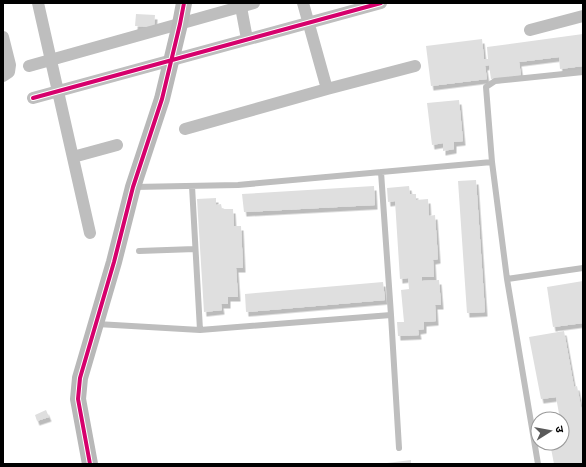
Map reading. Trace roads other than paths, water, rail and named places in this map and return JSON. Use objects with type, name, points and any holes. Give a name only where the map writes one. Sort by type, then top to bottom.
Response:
[{"type":"street","points":[[38,3],[90,233]]},
{"type":"street","points":[[90,464],[78,399],[80,378],[114,262],[132,187],[162,98],[184,3]]},
{"type":"street","points":[[29,66],[254,3]]},
{"type":"street","points":[[303,3],[327,89]]},
{"type":"street","points":[[34,98],[381,3]]},
{"type":"street","points":[[241,7],[247,39]]},
{"type":"street","points":[[530,30],[583,16]]},
{"type":"street","points":[[3,37],[10,65],[9,72],[3,76]]},
{"type":"street","points":[[185,129],[415,66]]},
{"type":"street","points":[[73,157],[117,145]]},
{"type":"lane","points":[[538,464],[507,279],[492,162],[486,87],[495,81],[583,72]]},
{"type":"lane","points":[[132,187],[238,185],[492,162]]},
{"type":"lane","points":[[381,172],[399,448]]},
{"type":"lane","points":[[192,186],[200,330]]},
{"type":"lane","points":[[139,251],[195,249]]},
{"type":"lane","points":[[507,279],[583,268]]},
{"type":"lane","points":[[97,324],[200,330],[391,314]]}]
